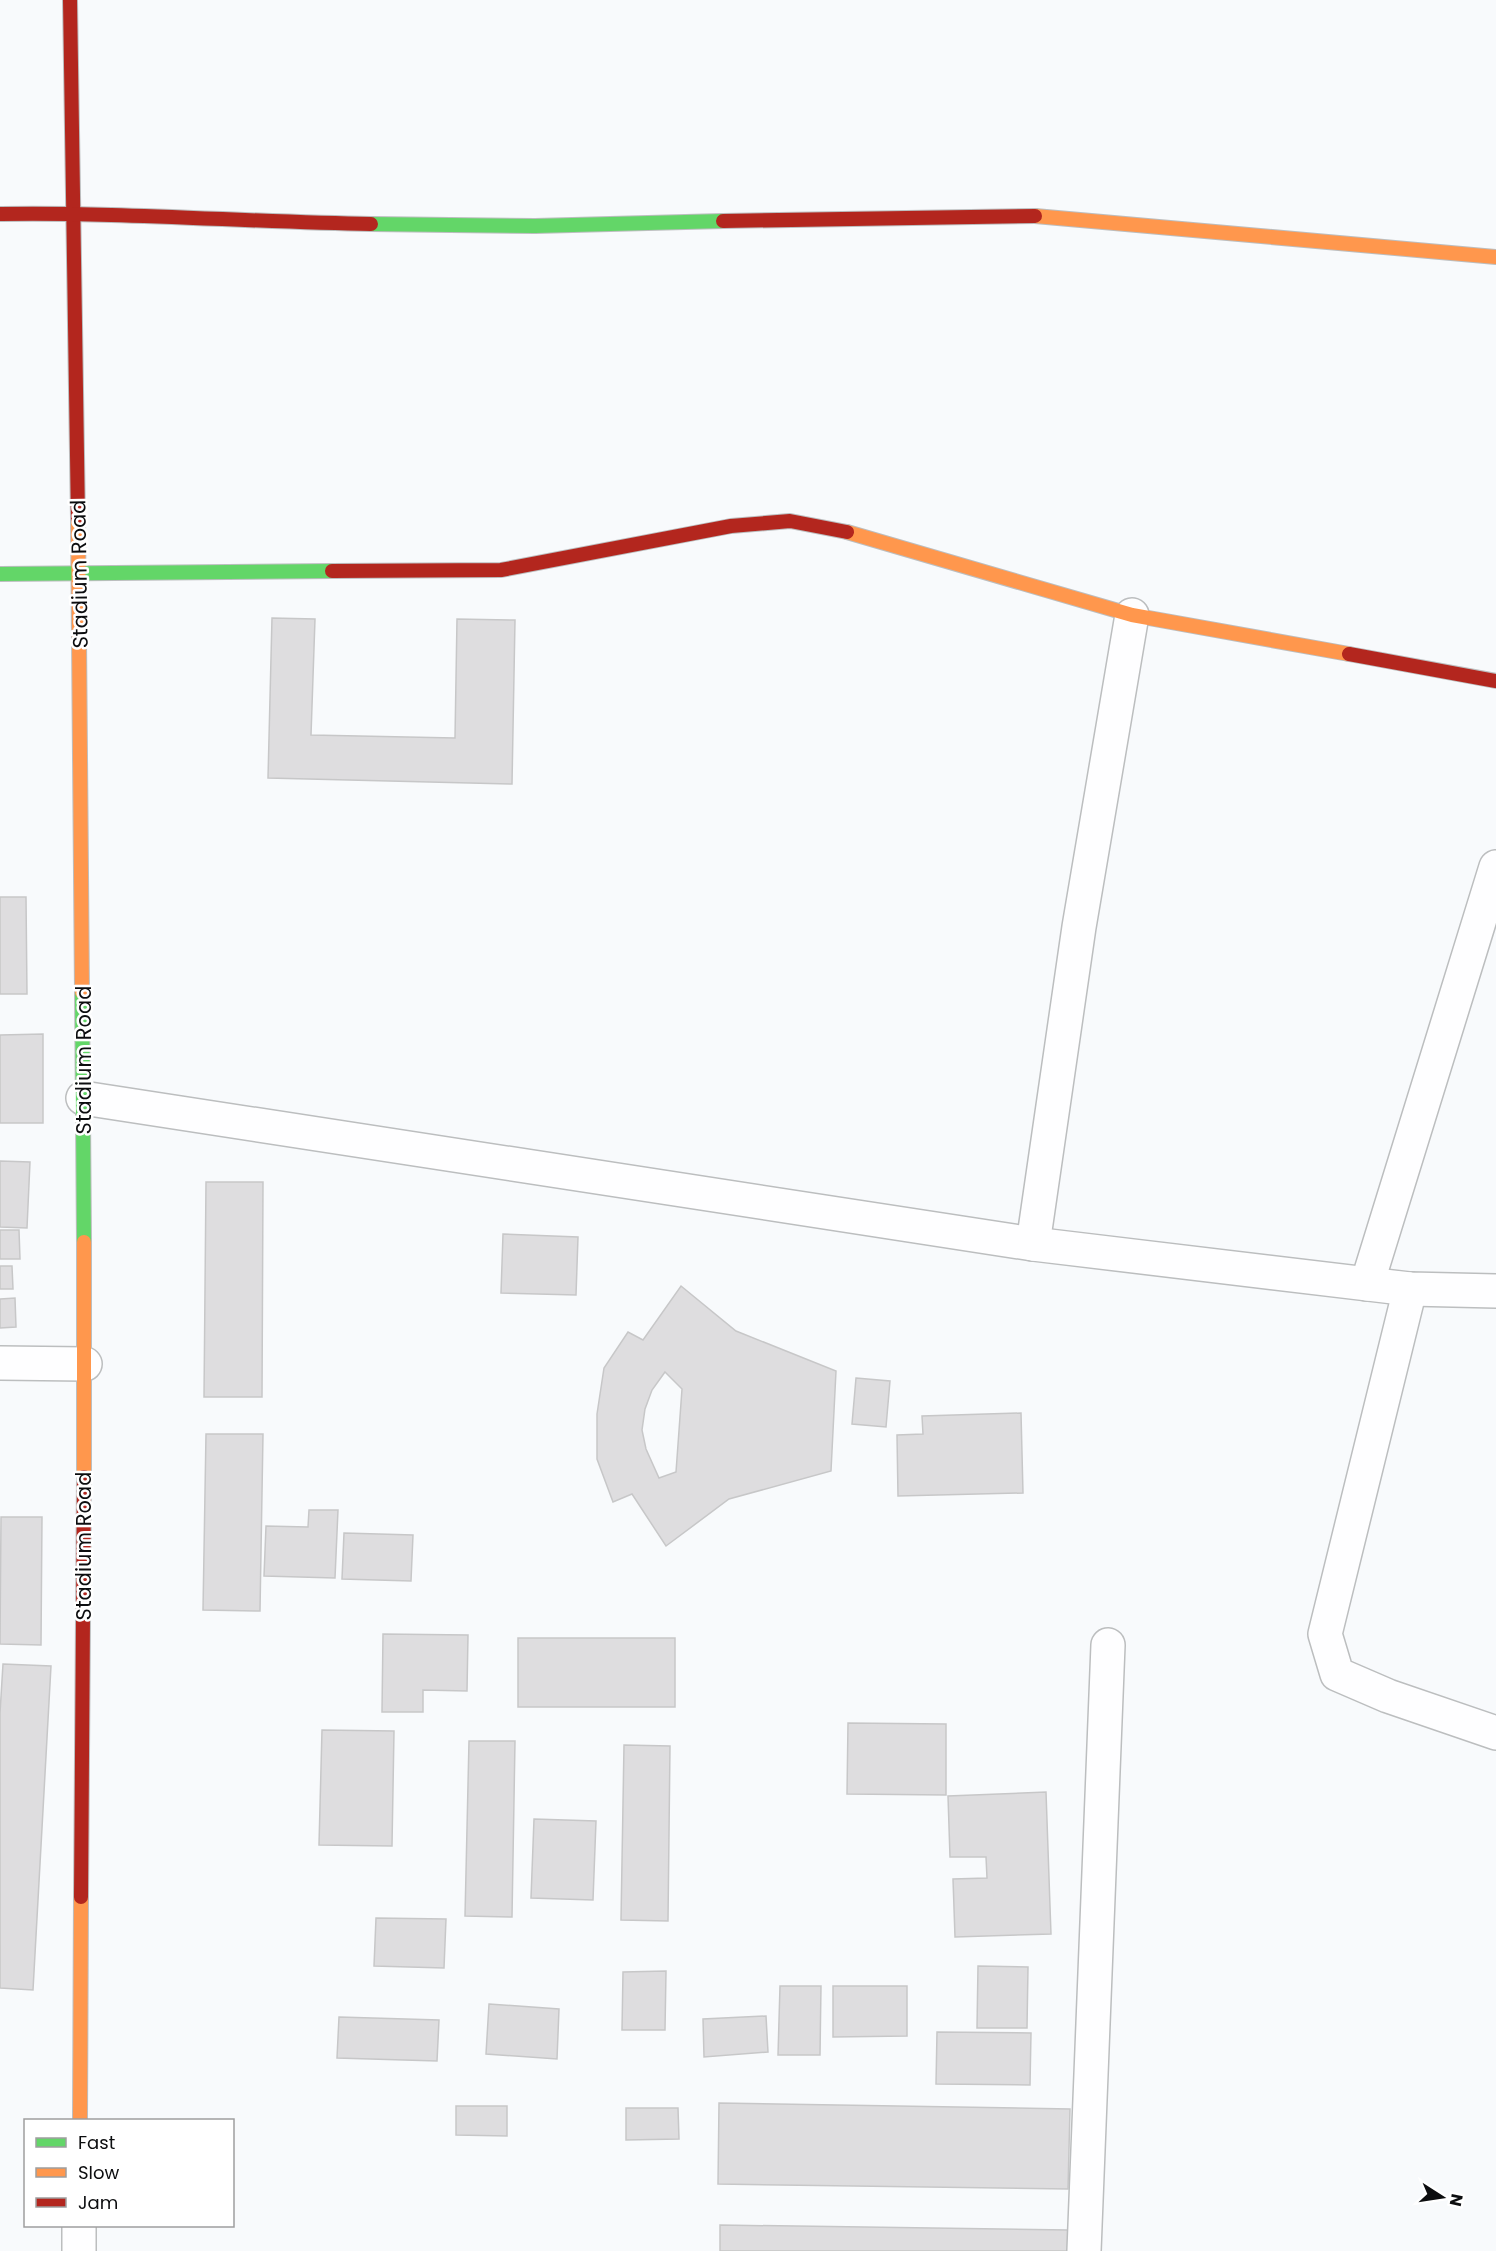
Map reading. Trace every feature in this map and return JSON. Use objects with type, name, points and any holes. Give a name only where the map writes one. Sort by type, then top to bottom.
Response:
[{"type":"street","name":"Stadium Road","points":[[70,0],[79,574],[85,1364],[80,2119]]},
{"type":"street","points":[[0,214],[72,213],[251,222],[535,226],[1016,214],[1496,257]]},
{"type":"street","points":[[0,574],[501,570],[731,526],[790,521],[843,531],[1132,615],[1496,681]]},
{"type":"street","points":[[1033,1244],[1079,927],[1132,615]]},
{"type":"street","points":[[1367,1284],[1496,867]]},
{"type":"street","points":[[83,1098],[1033,1244],[1410,1289],[1496,1291]]},
{"type":"street","points":[[1410,1289],[1325,1634],[1337,1674],[1388,1696],[1496,1733]]},
{"type":"street","points":[[0,1363],[85,1364]]},
{"type":"street","points":[[1084,2251],[1108,1645]]},
{"type":"street","points":[[79,2227],[79,2251]]},
{"type":"building","points":[[272,618],[315,619],[311,735],[455,738],[457,619],[515,620],[512,784],[268,778]]},
{"type":"building","points":[[0,897],[26,897],[27,994],[0,994]]},
{"type":"building","points":[[43,1034],[43,1123],[0,1123],[0,1035]]},
{"type":"building","points":[[0,1161],[30,1162],[27,1228],[0,1227]]},
{"type":"building","points":[[206,1182],[263,1182],[262,1397],[204,1397]]},
{"type":"building","points":[[0,1230],[19,1230],[20,1259],[0,1259]]},
{"type":"building","points":[[503,1234],[578,1237],[576,1295],[501,1293]]},
{"type":"building","points":[[0,1266],[12,1266],[13,1289],[0,1289]]},
{"type":"building","points":[[681,1286],[736,1331],[836,1371],[831,1471],[729,1499],[666,1546],[632,1494],[613,1502],[597,1459],[597,1414],[604,1368],[628,1332],[643,1340]],"holes":[[[665,1372],[682,1389],[676,1472],[659,1478],[646,1449],[642,1430],[645,1409],[652,1390]]]},
{"type":"building","points":[[15,1298],[16,1327],[0,1328],[0,1299]]},
{"type":"building","points":[[856,1378],[890,1381],[886,1427],[852,1424]]},
{"type":"building","points":[[1021,1413],[1023,1493],[898,1496],[897,1435],[923,1434],[922,1416]]},
{"type":"building","points":[[206,1434],[263,1434],[260,1611],[203,1610]]},
{"type":"building","points":[[309,1510],[338,1510],[335,1578],[264,1576],[266,1526],[308,1527]]},
{"type":"building","points":[[1,1517],[42,1517],[41,1645],[0,1644]]},
{"type":"building","points":[[344,1533],[413,1535],[411,1581],[342,1579]]},
{"type":"building","points":[[383,1634],[468,1635],[467,1691],[423,1690],[423,1712],[382,1712]]},
{"type":"building","points":[[518,1638],[675,1638],[675,1707],[518,1707]]},
{"type":"building","points":[[3,1664],[51,1666],[33,1990],[0,1988],[0,1713]]},
{"type":"building","points":[[848,1723],[946,1724],[946,1795],[847,1794]]},
{"type":"building","points":[[322,1730],[394,1731],[392,1846],[319,1845]]},
{"type":"building","points":[[469,1741],[515,1741],[512,1917],[465,1916]]},
{"type":"building","points":[[624,1745],[670,1746],[668,1921],[621,1920]]},
{"type":"building","points":[[1046,1792],[1051,1934],[955,1937],[953,1879],[987,1878],[986,1857],[950,1857],[948,1796]]},
{"type":"building","points":[[534,1819],[596,1821],[593,1900],[531,1898]]},
{"type":"building","points":[[376,1918],[446,1919],[444,1968],[374,1966]]},
{"type":"building","points":[[978,1966],[1028,1967],[1027,2028],[977,2028]]},
{"type":"building","points":[[666,1971],[665,2030],[622,2030],[623,1972]]},
{"type":"building","points":[[780,1986],[821,1986],[820,2055],[778,2055]]},
{"type":"building","points":[[833,1986],[907,1986],[907,2036],[833,2037]]},
{"type":"building","points":[[489,2004],[559,2009],[557,2059],[486,2054]]},
{"type":"building","points":[[766,2016],[768,2052],[704,2057],[703,2019]]},
{"type":"building","points":[[339,2017],[439,2020],[437,2061],[337,2058]]},
{"type":"building","points":[[937,2032],[1031,2033],[1030,2085],[936,2084]]},
{"type":"building","points":[[719,2103],[1070,2109],[1068,2189],[718,2184]]},
{"type":"building","points":[[456,2106],[507,2106],[507,2136],[456,2135]]},
{"type":"building","points":[[626,2108],[678,2108],[679,2139],[626,2140]]},
{"type":"building","points":[[720,2225],[1069,2230],[1069,2251],[720,2251]]},
{"type":"traffic: fast","points":[[371,224],[535,226],[723,221]]},
{"type":"traffic: fast","points":[[0,574],[332,571]]},
{"type":"traffic: fast","points":[[82,992],[84,1242]]},
{"type":"traffic: slow","points":[[1035,216],[1496,257]]},
{"type":"traffic: slow","points":[[78,519],[82,992]]},
{"type":"traffic: slow","points":[[847,532],[1132,615],[1349,654]]},
{"type":"traffic: slow","points":[[84,1242],[84,1477]]},
{"type":"traffic: slow","points":[[80,2119],[81,1897]]},
{"type":"traffic: jam","points":[[70,0],[78,519]]},
{"type":"traffic: jam","points":[[0,214],[93,214],[371,224]]},
{"type":"traffic: jam","points":[[723,221],[1035,216]]},
{"type":"traffic: jam","points":[[332,571],[501,570],[731,526],[790,521],[847,532]]},
{"type":"traffic: jam","points":[[1349,654],[1496,681]]},
{"type":"traffic: jam","points":[[81,1897],[84,1477]]}]
